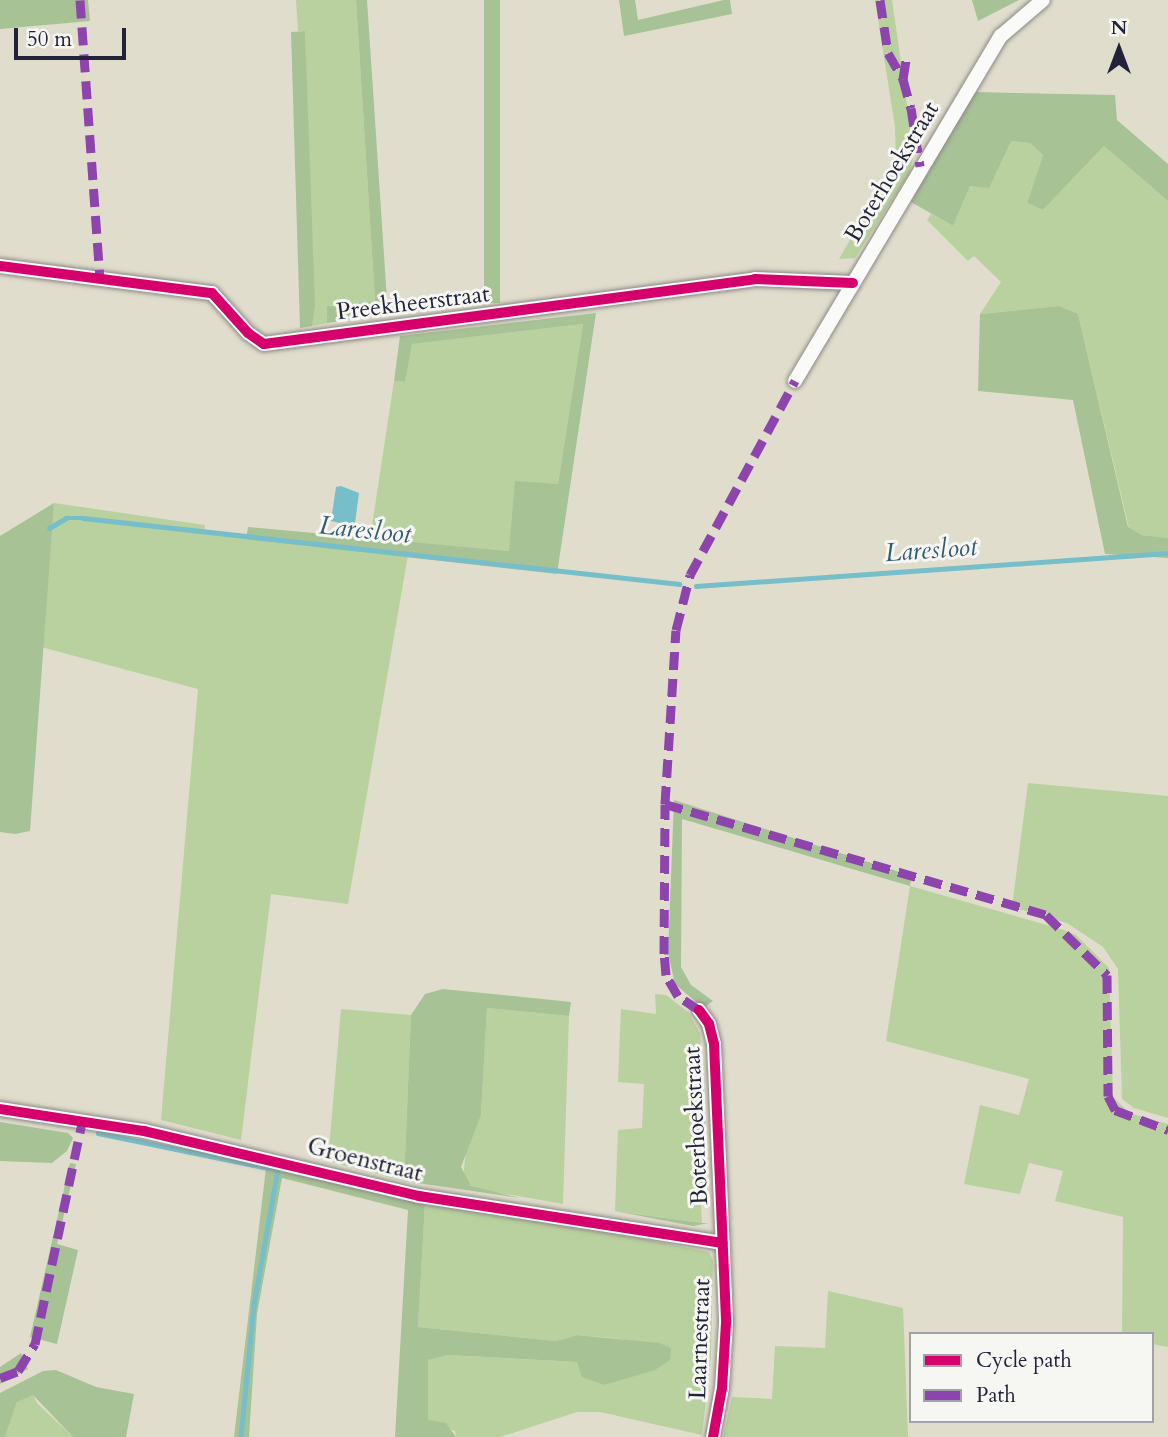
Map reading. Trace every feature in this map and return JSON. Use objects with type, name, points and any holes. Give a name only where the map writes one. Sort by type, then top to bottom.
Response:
[{"type":"street","name":"Boterhoekstraat","points":[[795,381],[1001,36],[1043,0]]},
{"type":"street","name":"Preekheerstraat","points":[[0,266],[212,293],[248,333],[264,344],[755,279],[853,283]]},
{"type":"street","name":"Boterhoekstraat","points":[[699,1010],[709,1024],[714,1044],[722,1243]]},
{"type":"street","name":"Groenstraat","points":[[0,1109],[144,1131],[419,1196],[722,1243]]},
{"type":"street","name":"Laarnestraat","points":[[713,1437],[725,1357],[722,1243]]},
{"type":"green space","points":[[0,0],[88,0],[90,21],[0,29]]},
{"type":"green space","points":[[296,0],[356,0],[375,301],[327,306],[327,323],[312,326],[305,31],[298,31]]},
{"type":"green space","points":[[356,0],[367,0],[388,315],[327,323],[327,306],[375,301]]},
{"type":"green space","points":[[484,0],[500,0],[500,303],[484,303]]},
{"type":"green space","points":[[619,0],[635,0],[638,20],[724,0],[730,0],[732,14],[624,36]]},
{"type":"green space","points":[[875,0],[892,0],[914,153],[910,172],[855,258],[839,259],[896,160],[895,127]]},
{"type":"green space","points":[[972,0],[1019,0],[978,21]]},
{"type":"green space","points":[[305,31],[315,305],[312,326],[300,328],[291,32]]},
{"type":"green space","points":[[973,92],[1115,95],[1117,120],[1168,164],[1168,201],[1104,146],[1043,210],[1027,203],[1043,155],[1030,143],[1011,141],[989,188],[970,186],[953,226],[911,202]]},
{"type":"green space","points":[[1011,141],[1030,143],[1043,155],[1027,203],[1043,210],[1104,146],[1168,201],[1168,538],[1142,535],[1129,528],[1078,314],[1058,306],[980,314],[1001,282],[974,256],[968,261],[927,220],[931,214],[953,226],[970,186]]},
{"type":"green space","points":[[1059,306],[1078,314],[1128,527],[1142,535],[1168,538],[1168,558],[1105,554],[1073,400],[978,391],[980,314]]},
{"type":"green space","points":[[596,313],[557,574],[246,539],[248,527],[509,551],[515,481],[558,484],[583,324],[412,344],[405,382],[394,381],[400,336]]},
{"type":"green space","points":[[583,324],[558,484],[509,551],[370,539],[394,381],[405,382],[411,344]]},
{"type":"green space","points":[[54,503],[205,525],[204,534],[408,555],[348,904],[271,894],[241,1140],[161,1120],[198,689],[41,647]]},
{"type":"green space","points":[[54,503],[30,831],[15,834],[0,832],[0,536]]},
{"type":"green space","points":[[1028,783],[1168,796],[1168,1118],[1134,1108],[1122,1099],[1118,969],[1103,947],[1067,923],[1012,907]]},
{"type":"green space","points":[[674,800],[912,876],[910,886],[682,819],[681,967],[691,985],[713,1001],[703,1008],[675,984],[668,953]]},
{"type":"green space","points":[[910,886],[1076,935],[1109,968],[1113,1097],[1129,1113],[1168,1124],[1168,1347],[1154,1344],[1154,1332],[1122,1332],[1123,1217],[1055,1201],[1063,1171],[1029,1163],[1020,1194],[964,1184],[980,1105],[1019,1115],[1029,1079],[886,1041]]},
{"type":"green space","points":[[443,989],[571,1002],[569,1016],[487,1008],[481,1115],[461,1167],[471,1186],[520,1198],[404,1181],[411,1015],[425,994]]},
{"type":"green space","points":[[655,994],[666,995],[688,1012],[700,1033],[704,1093],[695,1094],[702,1223],[615,1211],[618,1130],[642,1128],[644,1084],[618,1082],[621,1009],[656,1014]]},
{"type":"green space","points":[[487,1008],[569,1016],[563,1204],[489,1191],[471,1186],[463,1177],[466,1151],[481,1115]]},
{"type":"green space","points":[[341,1009],[411,1015],[404,1181],[328,1161]]},
{"type":"green space","points":[[704,1093],[708,1197],[701,1196],[695,1094]]},
{"type":"green space","points":[[0,1122],[68,1133],[73,1138],[67,1151],[52,1163],[0,1161]]},
{"type":"green space","points":[[70,1163],[76,1164],[57,1244],[78,1250],[57,1344],[30,1337]]},
{"type":"green space","points":[[266,1168],[425,1203],[418,1327],[556,1341],[577,1335],[659,1343],[671,1348],[670,1360],[655,1370],[605,1385],[582,1377],[577,1362],[448,1355],[428,1360],[428,1420],[446,1423],[456,1437],[395,1437],[408,1210],[282,1178],[257,1314],[249,1437],[234,1437]]},
{"type":"green space","points":[[425,1203],[577,1226],[709,1252],[713,1261],[711,1355],[702,1435],[600,1412],[577,1412],[500,1437],[456,1437],[455,1431],[428,1421],[427,1360],[448,1355],[577,1362],[605,1385],[627,1378],[671,1348],[614,1338],[577,1335],[556,1341],[418,1327]]},
{"type":"green space","points":[[614,1211],[702,1223],[709,1223],[693,1226]]},
{"type":"green space","points":[[828,1291],[903,1308],[908,1437],[723,1437],[732,1397],[772,1399],[775,1346],[825,1348]]},
{"type":"green space","points":[[21,1353],[28,1369],[0,1384],[0,1367]]},
{"type":"green space","points":[[56,1370],[96,1387],[134,1394],[126,1437],[73,1437],[33,1395],[17,1402],[5,1437],[0,1437],[0,1393],[43,1371]]},
{"type":"green space","points":[[33,1394],[37,1403],[73,1437],[5,1437],[17,1402]]},
{"type":"water","points":[[341,486],[359,493],[355,523],[349,525],[331,521],[336,487]]},
{"type":"waterway","name":"Laresloot","points":[[49,528],[66,518],[83,518],[679,584]]},
{"type":"waterway","name":"Laresloot","points":[[696,586],[1168,553]]},
{"type":"waterway","points":[[98,1133],[278,1170],[254,1305],[241,1437]]},
{"type":"marked path","points":[[80,0],[100,278]]},
{"type":"marked path","points":[[880,0],[888,53],[903,79],[911,108],[920,166]]},
{"type":"marked path","points":[[903,79],[907,53]]},
{"type":"marked path","points":[[699,1010],[678,996],[666,975],[664,954],[665,804],[676,630],[690,575],[795,381]]},
{"type":"marked path","points":[[665,804],[1046,915],[1107,975],[1108,1096],[1115,1110],[1168,1130]]},
{"type":"marked path","points":[[0,1378],[18,1371],[35,1344],[82,1123]]},
{"type":"cycle path","points":[[0,266],[212,293],[248,333],[264,344],[755,279],[853,283]]},
{"type":"cycle path","points":[[699,1010],[709,1024],[714,1044],[726,1323],[722,1388],[713,1437]]},
{"type":"cycle path","points":[[0,1109],[144,1131],[419,1196],[722,1243]]}]
